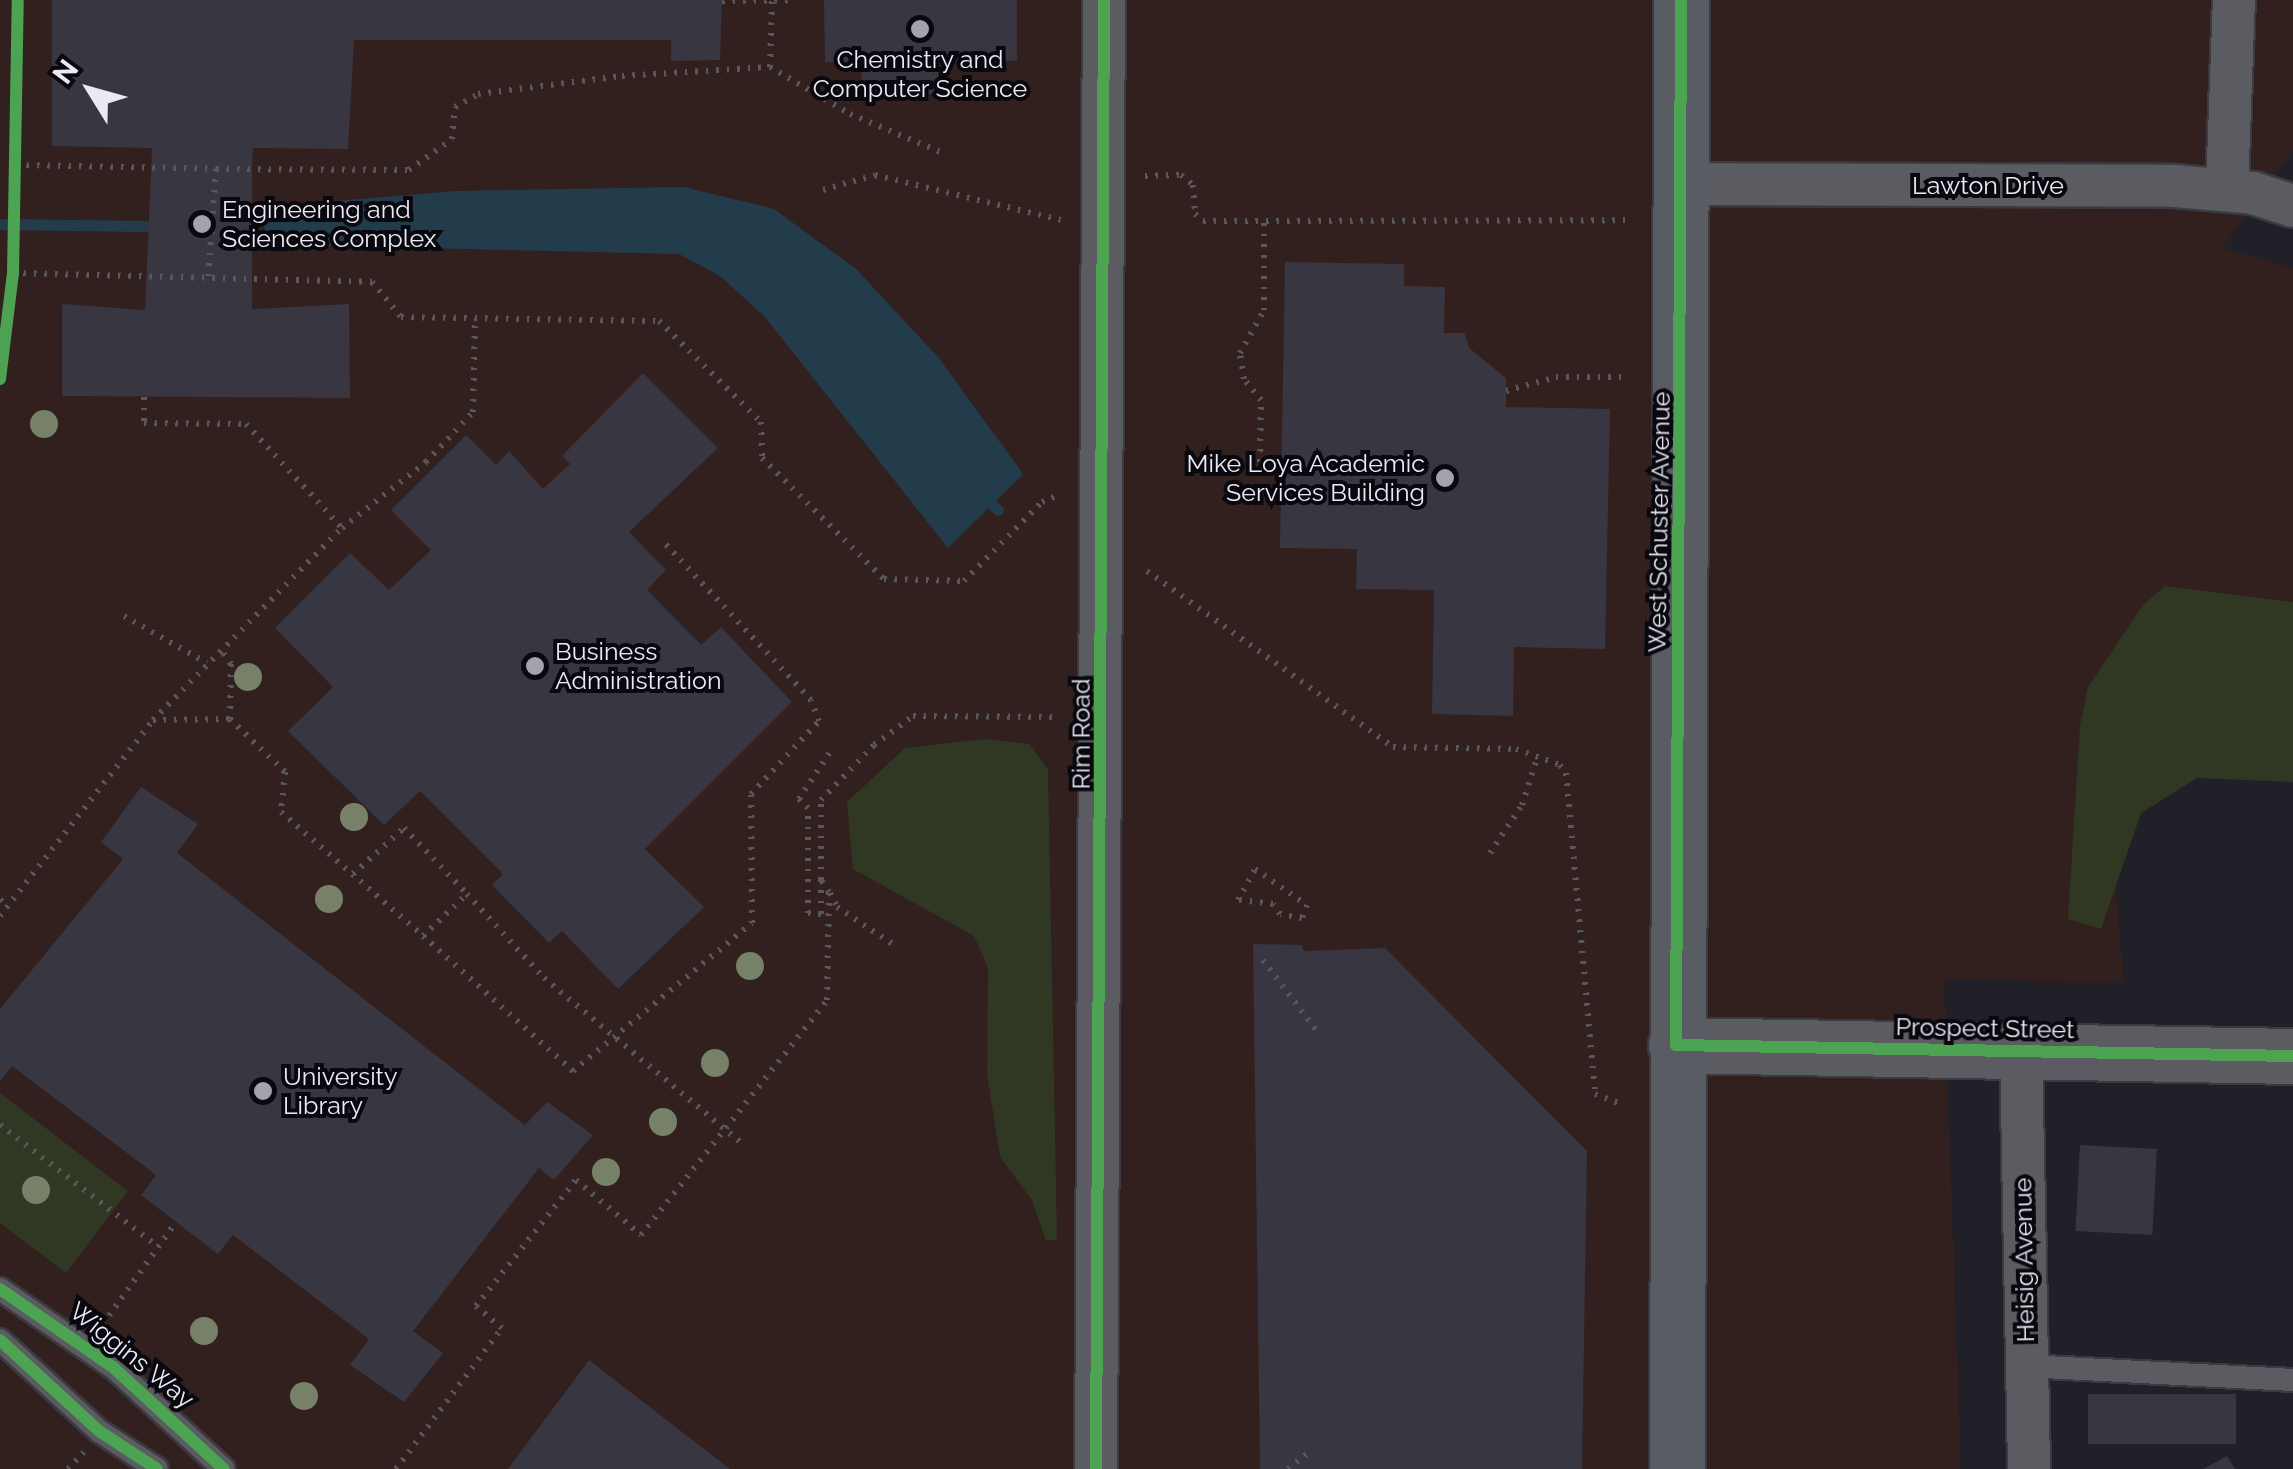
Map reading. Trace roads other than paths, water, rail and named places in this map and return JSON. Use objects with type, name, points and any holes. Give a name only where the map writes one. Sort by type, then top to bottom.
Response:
[{"type":"main road","name":"West Schuster Avenue","points":[[1677,1469],[1681,0]]},
{"type":"street","name":"Rim Road","points":[[1096,1469],[1104,0]]},
{"type":"street","points":[[2227,189],[2234,0]]},
{"type":"street","name":"Lawton Drive","points":[[1681,184],[2227,189],[2292,203]]},
{"type":"street","name":"Prospect Street","points":[[1676,1045],[2293,1056]]},
{"type":"street","name":"Heisig Avenue","points":[[2020,1050],[2029,1469]]},
{"type":"lane","name":"Wiggins Way","points":[[0,1290],[114,1368],[224,1469]]},
{"type":"lane","points":[[0,1340],[99,1431],[157,1469]]},
{"type":"lane","points":[[2026,1366],[2293,1380]]},
{"type":"water","points":[[684,187],[774,209],[856,269],[938,357],[1023,474],[948,548],[765,317],[720,276],[679,254],[293,245],[300,204],[456,191]]},
{"type":"waterway","points":[[0,224],[146,226]]},
{"type":"waterway","points":[[269,227],[310,227]]},
{"type":"waterway","points":[[981,494],[998,510]]},
{"type":"place","name":"Chemistry and Computer Science","points":[[920,29]]},
{"type":"place","name":"Engineering and Sciences Complex","points":[[202,224]]},
{"type":"place","name":"Mike Loya Academic Services Building","points":[[1445,478]]},
{"type":"place","name":"Business Administration","points":[[535,666]]},
{"type":"place","name":"University Library","points":[[263,1091]]}]
